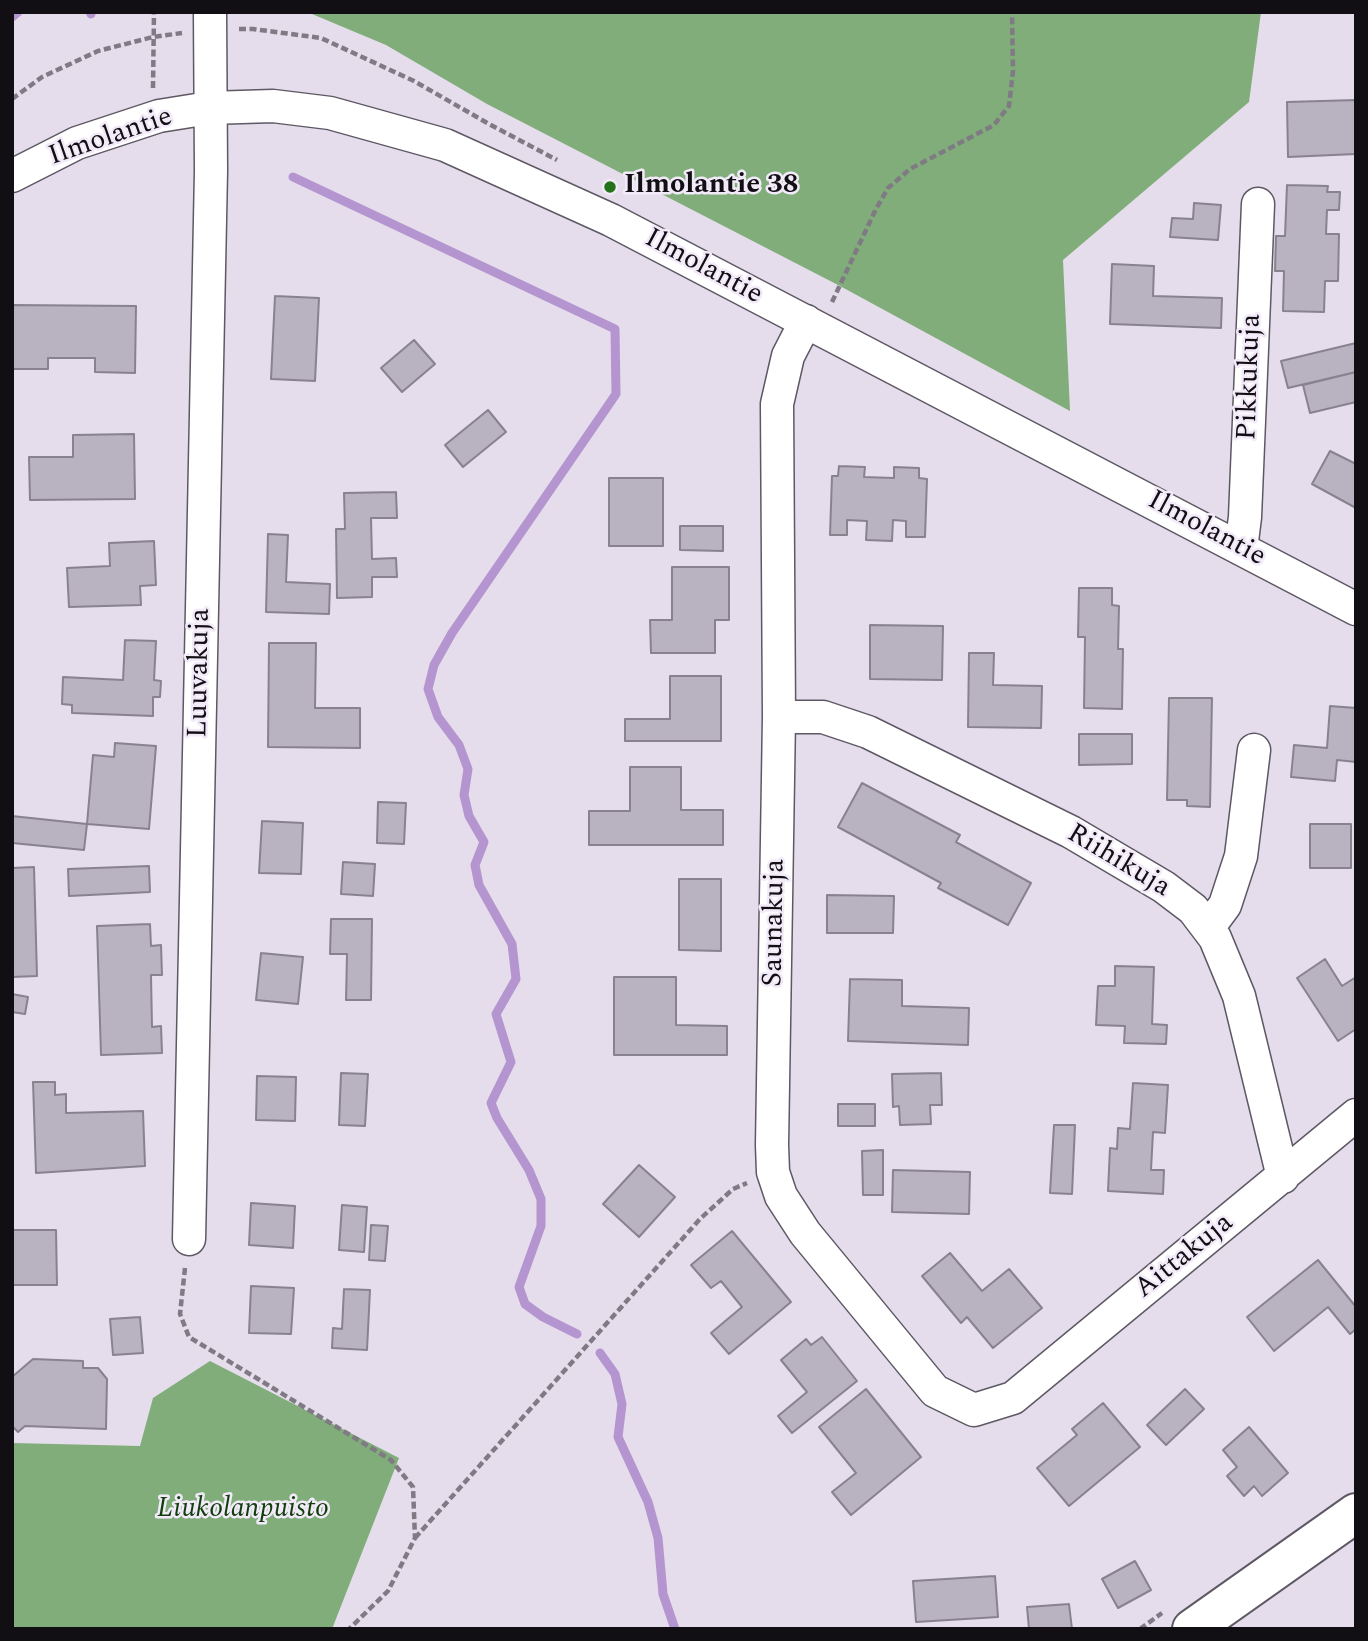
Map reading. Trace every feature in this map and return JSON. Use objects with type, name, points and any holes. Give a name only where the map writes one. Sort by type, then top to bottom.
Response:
[{"type":"main road","points":[[1192,1629],[1356,1513]]},
{"type":"street","name":"Luuvakuja","points":[[189,1239],[211,184],[210,12]]},
{"type":"street","name":"Ilmolantie","points":[[12,176],[77,143],[159,116],[209,108],[273,106],[330,114],[445,145],[611,220],[1356,609]]},
{"type":"street","name":"Pikkukuja","points":[[1241,549],[1245,517],[1258,204]]},
{"type":"street","name":"Saunakuja","points":[[806,321],[788,356],[777,404],[779,717],[773,1172],[781,1196],[805,1233],[935,1391],[974,1410],[1013,1398]]},
{"type":"street","name":"Riihikuja","points":[[779,717],[823,717],[868,732],[1059,826],[1164,887],[1193,909],[1215,938],[1239,996],[1283,1177]]},
{"type":"street","points":[[1208,928],[1225,905],[1241,856],[1254,750]]},
{"type":"street","name":"Aittakuja","points":[[1013,1398],[1356,1115]]},
{"type":"path","points":[[12,99],[42,77],[98,51],[153,37],[154,12]]},
{"type":"path","points":[[832,302],[888,188],[910,169],[994,125],[1009,106],[1013,71],[1012,12]]},
{"type":"path","points":[[349,1629],[388,1591],[415,1538],[701,1219],[733,1189],[773,1172]]},
{"type":"path","points":[[189,1239],[180,1314],[189,1336],[391,1460],[413,1487],[415,1538]]},
{"type":"green space","points":[[292,12],[1261,12],[1249,102],[1063,260],[1070,411],[840,286],[487,104],[386,45],[312,14]]},
{"type":"green space","name":"Liukolanpuisto","points":[[210,1361],[399,1458],[332,1629],[12,1629],[12,1443],[140,1446],[153,1398]]},
{"type":"building","points":[[1356,100],[1356,154],[1288,157],[1287,102]]},
{"type":"building","points":[[1287,185],[1328,186],[1327,192],[1340,192],[1339,210],[1327,210],[1326,234],[1339,234],[1338,281],[1325,281],[1324,312],[1283,311],[1284,271],[1275,271],[1276,236],[1285,236]]},
{"type":"building","points":[[1194,203],[1221,205],[1218,240],[1170,237],[1172,218],[1193,219]]},
{"type":"building","points":[[1112,264],[1154,266],[1153,296],[1222,298],[1221,328],[1110,324]]},
{"type":"building","points":[[275,296],[319,298],[315,381],[271,379]]},
{"type":"building","points":[[12,305],[136,306],[135,373],[95,372],[95,358],[48,358],[48,369],[12,369]]},
{"type":"building","points":[[414,340],[435,364],[402,392],[381,368]]},
{"type":"building","points":[[1356,343],[1356,372],[1288,388],[1281,361]]},
{"type":"building","points":[[1356,372],[1356,402],[1310,413],[1303,385]]},
{"type":"building","points":[[488,410],[506,432],[463,467],[445,445]]},
{"type":"building","points":[[134,434],[135,499],[30,500],[29,457],[73,457],[73,435]]},
{"type":"building","points":[[1330,451],[1356,464],[1356,508],[1312,484]]},
{"type":"building","points":[[839,466],[865,467],[864,477],[894,478],[894,467],[919,468],[919,478],[927,479],[925,537],[906,537],[906,521],[893,520],[892,541],[866,540],[867,521],[847,520],[847,535],[830,535],[832,476],[838,476]]},
{"type":"building","points":[[609,478],[663,478],[663,546],[609,546]]},
{"type":"building","points":[[396,492],[397,518],[371,518],[372,559],[396,558],[397,577],[372,577],[372,597],[337,598],[336,529],[345,529],[344,493]]},
{"type":"building","points":[[680,526],[723,526],[723,551],[680,550]]},
{"type":"building","points":[[268,534],[288,535],[286,582],[330,584],[329,614],[266,612]]},
{"type":"building","points":[[154,541],[156,585],[140,586],[141,605],[69,607],[67,568],[110,566],[109,543]]},
{"type":"building","points":[[672,567],[729,567],[729,620],[715,620],[715,653],[651,653],[650,620],[672,620]]},
{"type":"building","points":[[1079,588],[1112,588],[1112,605],[1119,606],[1118,649],[1123,649],[1122,709],[1084,708],[1085,637],[1078,637]]},
{"type":"building","points":[[870,625],[943,626],[942,680],[870,679]]},
{"type":"building","points":[[125,640],[156,641],[154,680],[161,681],[160,697],[153,697],[153,716],[72,713],[72,705],[62,704],[63,677],[123,680]]},
{"type":"building","points":[[269,643],[316,643],[315,708],[360,708],[360,748],[268,747]]},
{"type":"building","points":[[969,653],[994,653],[993,685],[1042,686],[1041,728],[968,727]]},
{"type":"building","points":[[670,676],[721,676],[721,741],[625,741],[625,719],[670,719]]},
{"type":"building","points":[[1169,698],[1212,698],[1210,807],[1187,806],[1187,800],[1167,800]]},
{"type":"building","points":[[1330,706],[1356,708],[1356,762],[1337,760],[1335,781],[1291,777],[1294,745],[1327,748]]},
{"type":"building","points":[[1079,734],[1132,734],[1132,764],[1079,765]]},
{"type":"building","points":[[115,743],[156,746],[149,829],[87,824],[93,755],[114,757]]},
{"type":"building","points":[[630,767],[681,767],[681,810],[723,810],[723,845],[589,845],[589,811],[630,811]]},
{"type":"building","points":[[862,783],[960,835],[956,842],[1031,883],[1008,925],[938,888],[941,883],[838,827]]},
{"type":"building","points":[[378,802],[406,803],[404,844],[377,843]]},
{"type":"building","points":[[12,816],[87,824],[84,850],[12,843]]},
{"type":"building","points":[[262,821],[303,823],[301,874],[259,873]]},
{"type":"building","points":[[1310,824],[1351,824],[1351,868],[1310,868]]},
{"type":"building","points":[[343,862],[375,864],[373,896],[341,894]]},
{"type":"building","points":[[149,866],[150,892],[69,896],[68,869]]},
{"type":"building","points":[[34,867],[37,976],[12,977],[12,868]]},
{"type":"building","points":[[679,879],[721,879],[721,951],[679,950]]},
{"type":"building","points":[[827,895],[894,896],[893,933],[827,933]]},
{"type":"building","points":[[331,919],[372,919],[371,1000],[346,1000],[347,954],[330,954]]},
{"type":"building","points":[[150,924],[151,946],[161,945],[162,975],[151,975],[152,1027],[161,1026],[162,1053],[101,1055],[97,926]]},
{"type":"building","points":[[261,953],[303,957],[298,1004],[256,1000]]},
{"type":"building","points":[[1325,959],[1342,986],[1356,977],[1356,1029],[1338,1041],[1297,978]]},
{"type":"building","points":[[1115,966],[1154,967],[1152,1024],[1167,1025],[1166,1044],[1124,1043],[1125,1026],[1096,1025],[1098,986],[1115,986]]},
{"type":"building","points":[[614,977],[676,977],[676,1025],[727,1026],[727,1055],[614,1055]]},
{"type":"building","points":[[850,979],[902,980],[902,1006],[969,1008],[968,1045],[848,1041]]},
{"type":"building","points":[[12,994],[28,997],[25,1014],[12,1012]]},
{"type":"building","points":[[341,1073],[368,1074],[365,1126],[339,1125]]},
{"type":"building","points":[[941,1073],[942,1105],[930,1105],[931,1124],[900,1125],[899,1106],[893,1107],[892,1074]]},
{"type":"building","points":[[257,1076],[296,1077],[295,1121],[256,1120]]},
{"type":"building","points":[[33,1082],[55,1082],[55,1095],[66,1094],[66,1113],[143,1111],[145,1166],[36,1173]]},
{"type":"building","points":[[1133,1083],[1168,1085],[1165,1133],[1153,1132],[1151,1170],[1164,1170],[1163,1194],[1108,1191],[1110,1148],[1117,1149],[1118,1128],[1130,1129]]},
{"type":"building","points":[[838,1104],[875,1104],[875,1126],[838,1126]]},
{"type":"building","points":[[1054,1125],[1075,1125],[1072,1194],[1050,1193]]},
{"type":"building","points":[[883,1150],[883,1195],[863,1195],[862,1151]]},
{"type":"building","points":[[639,1165],[675,1197],[639,1237],[603,1204]]},
{"type":"building","points":[[893,1170],[970,1172],[969,1214],[892,1212]]},
{"type":"building","points":[[251,1203],[295,1206],[293,1248],[249,1245]]},
{"type":"building","points":[[342,1205],[367,1207],[364,1252],[339,1250]]},
{"type":"building","points":[[371,1225],[388,1226],[385,1261],[369,1260]]},
{"type":"building","points":[[12,1230],[56,1230],[57,1285],[12,1285]]},
{"type":"building","points":[[732,1231],[791,1302],[729,1354],[711,1333],[742,1307],[721,1281],[711,1288],[691,1265]]},
{"type":"building","points":[[950,1253],[982,1291],[1009,1269],[1042,1308],[993,1348],[967,1317],[961,1323],[922,1276]]},
{"type":"building","points":[[1318,1260],[1356,1307],[1356,1329],[1350,1334],[1328,1307],[1274,1351],[1247,1317]]},
{"type":"building","points":[[251,1286],[294,1288],[291,1334],[249,1333]]},
{"type":"building","points":[[344,1289],[370,1290],[367,1350],[332,1348],[333,1328],[342,1329]]},
{"type":"building","points":[[140,1317],[143,1353],[113,1355],[110,1319]]},
{"type":"building","points":[[822,1337],[857,1381],[792,1433],[778,1416],[807,1392],[781,1360],[806,1339],[811,1345]]},
{"type":"building","points":[[33,1359],[83,1361],[83,1368],[98,1368],[107,1379],[106,1429],[25,1426],[18,1432],[12,1426],[12,1377]]},
{"type":"building","points":[[866,1389],[921,1457],[851,1515],[832,1492],[856,1473],[819,1427]]},
{"type":"building","points":[[1185,1389],[1204,1409],[1166,1445],[1147,1425]]},
{"type":"building","points":[[1103,1403],[1140,1447],[1069,1506],[1037,1468],[1077,1435],[1072,1429]]},
{"type":"building","points":[[1249,1427],[1288,1473],[1262,1496],[1254,1486],[1244,1496],[1227,1476],[1237,1467],[1223,1450]]},
{"type":"building","points":[[1135,1561],[1151,1590],[1118,1608],[1102,1579]]},
{"type":"building","points":[[995,1576],[998,1617],[916,1622],[913,1581]]},
{"type":"building","points":[[1069,1604],[1072,1629],[1029,1629],[1027,1607]]},
{"type":"waterway","points":[[12,17],[18,12]]},
{"type":"waterway","points":[[293,177],[615,329],[616,394],[452,633],[434,665],[428,689],[438,717],[459,745],[468,769],[464,795],[469,816],[484,842],[475,865],[479,885],[512,944],[516,979],[496,1014],[511,1062],[491,1103],[497,1118],[529,1170],[541,1199],[541,1226],[519,1287],[525,1304],[543,1317],[577,1334]]},
{"type":"waterway","points":[[600,1353],[615,1374],[622,1404],[618,1437],[648,1502],[658,1538],[663,1594],[675,1629]]},
{"type":"place","name":"Ilmolantie 38","points":[[610,187]]}]
